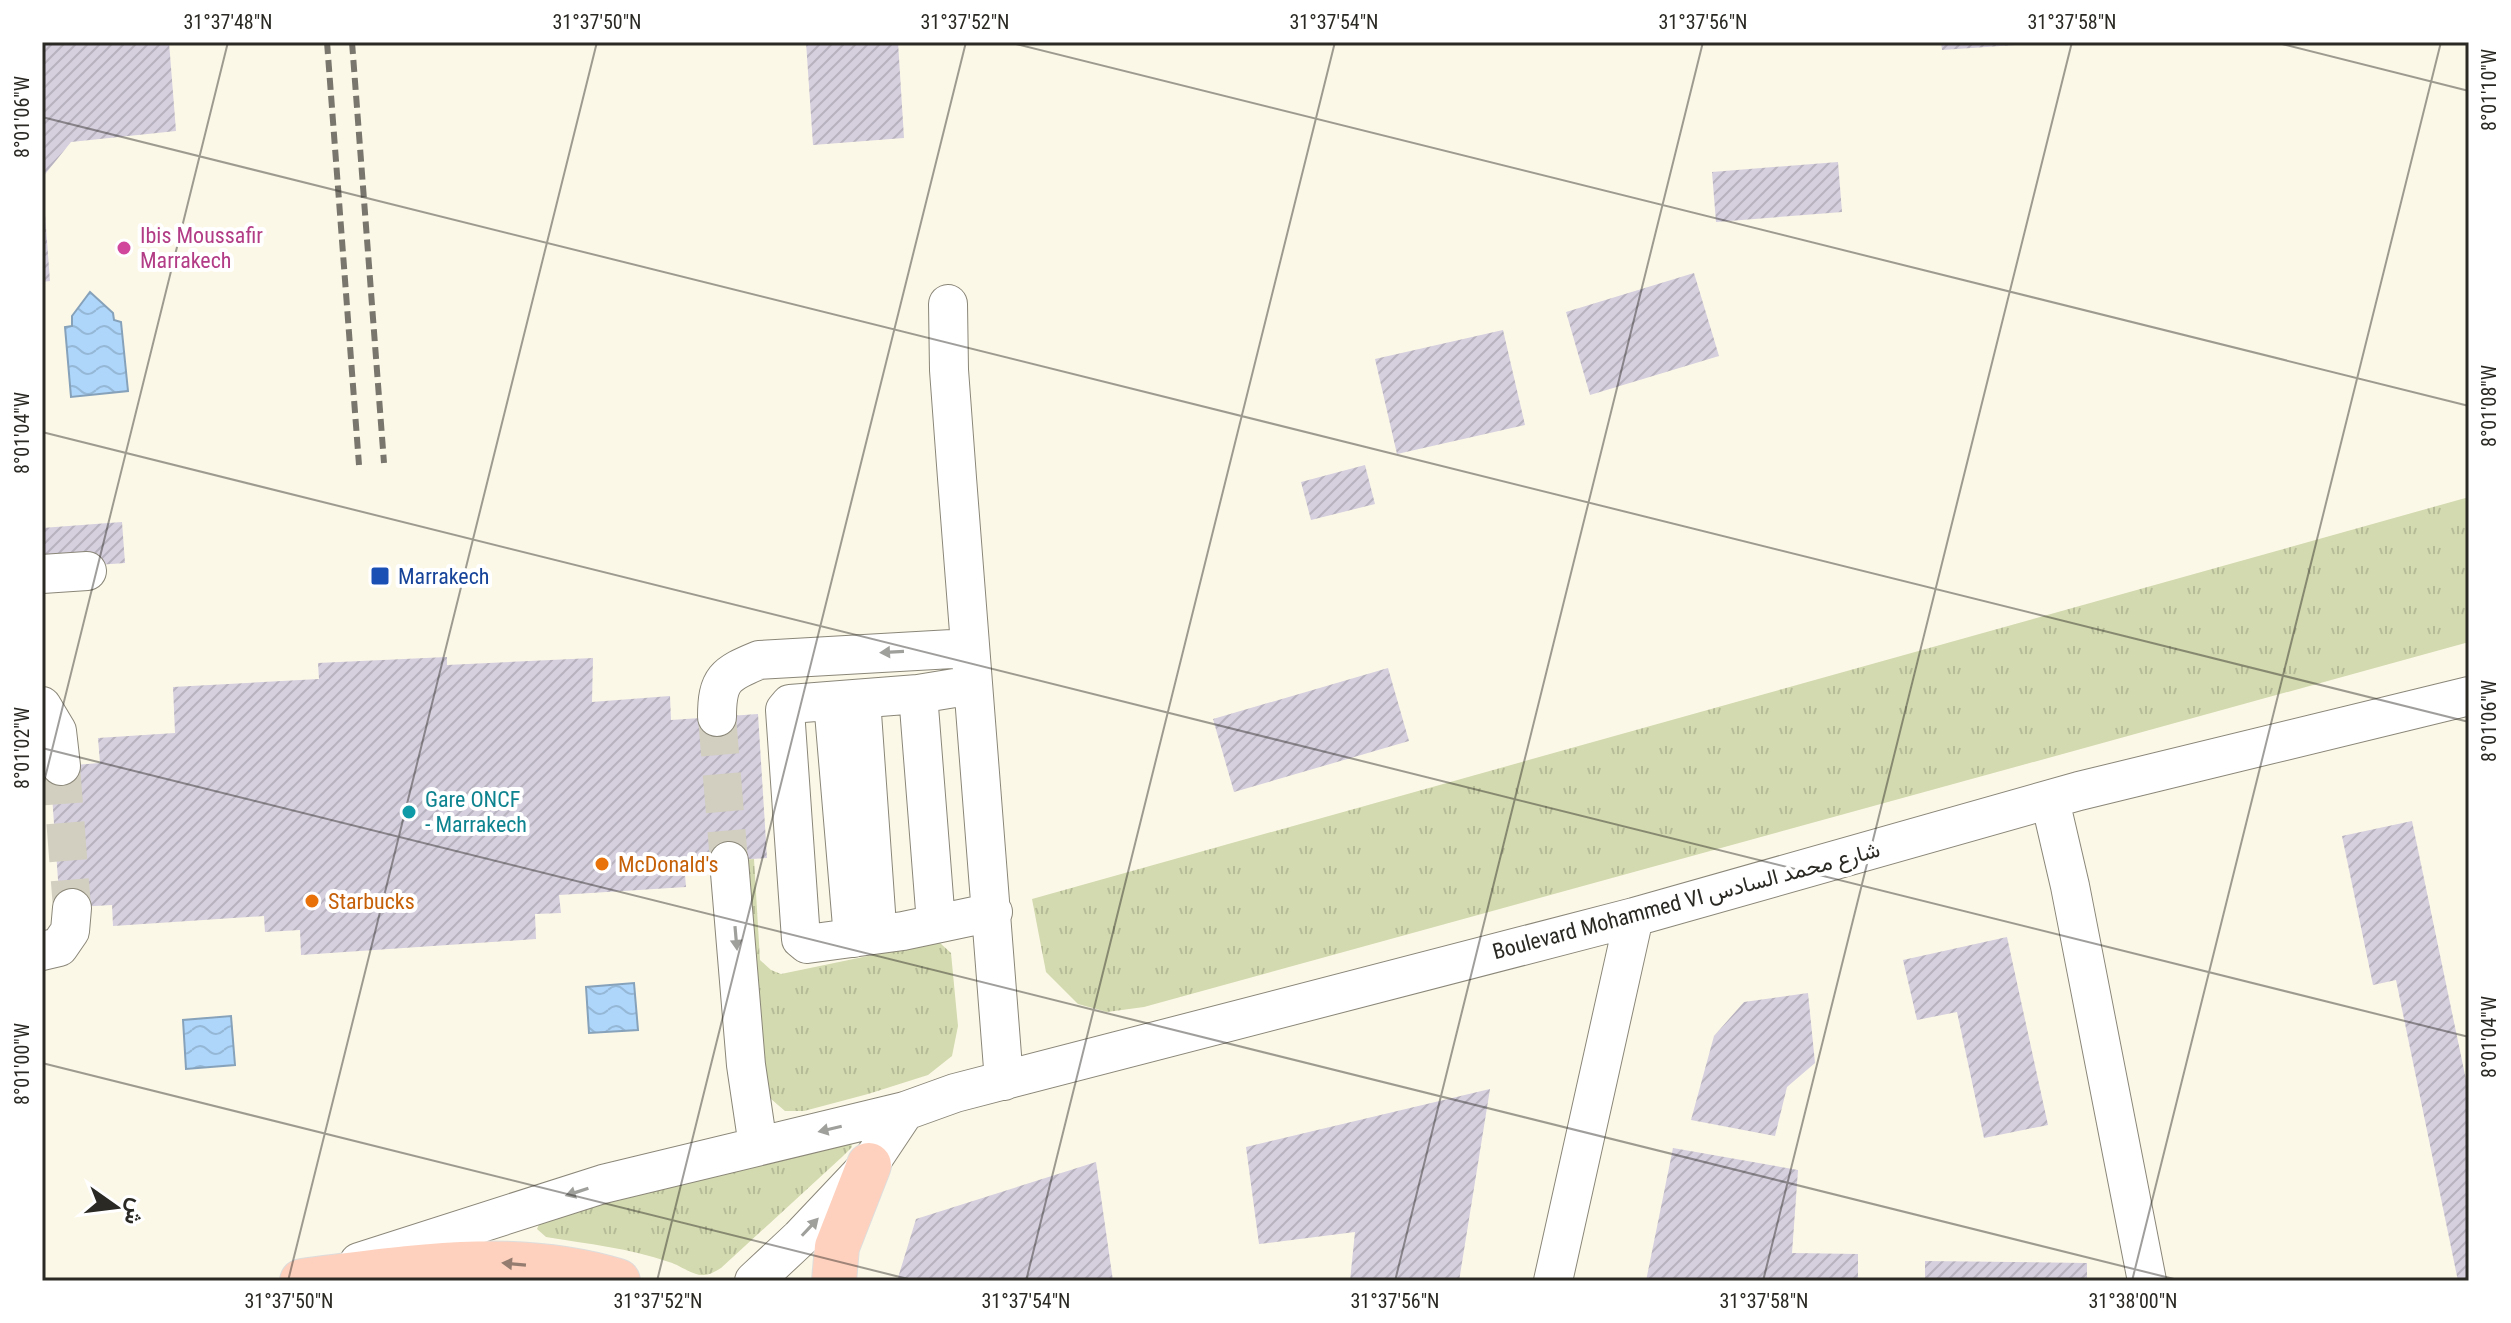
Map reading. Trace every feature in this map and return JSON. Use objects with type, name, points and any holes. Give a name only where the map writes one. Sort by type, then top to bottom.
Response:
[{"type":"main road","points":[[834,1281],[837,1247],[869,1165]]},
{"type":"main road","points":[[300,1281],[442,1264],[492,1262],[575,1271],[618,1281]]},
{"type":"street","points":[[948,304],[949,370],[1004,1081]]},
{"type":"street","points":[[42,574],[87,571]]},
{"type":"street","points":[[717,717],[717,692],[734,670],[759,660],[970,648]]},
{"type":"street","points":[[973,685],[790,704],[785,710],[801,939],[807,944],[879,934],[993,912]]},
{"type":"street","name":"Boulevard Mohammed VI شارع محمد السادس","points":[[300,1281],[603,1184],[905,1111],[955,1093],[1634,917],[2050,800],[2469,696]]},
{"type":"street","points":[[860,699],[879,934]]},
{"type":"street","points":[[860,699],[879,934]]},
{"type":"street","points":[[42,706],[57,731],[61,766]]},
{"type":"street","points":[[2050,800],[2070,886],[2147,1281]]},
{"type":"street","points":[[729,861],[746,1065],[758,1146]]},
{"type":"street","points":[[42,951],[59,947],[70,931],[72,908]]},
{"type":"street","points":[[1553,1281],[1634,917]]},
{"type":"street","points":[[754,1281],[869,1165],[905,1111]]},
{"type":"green space","points":[[2469,497],[2469,642],[1144,1007],[1107,1012],[1078,1004],[1046,972],[1032,899]]},
{"type":"green space","points":[[754,859],[760,960],[771,970],[781,974],[926,944],[940,943],[951,953],[958,1026],[952,1056],[928,1075],[804,1111],[785,1111],[771,1099],[763,1086],[741,860]]},
{"type":"green space","points":[[850,1139],[852,1147],[842,1157],[721,1268],[708,1274],[695,1274],[673,1263],[639,1253],[546,1237],[537,1229],[540,1222],[552,1217]]},
{"type":"water","points":[[90,292],[113,313],[114,320],[121,322],[128,391],[71,397],[65,327],[72,326],[72,316]]},
{"type":"water","points":[[634,983],[638,1030],[589,1033],[586,987]]},
{"type":"water","points":[[231,1016],[235,1065],[186,1069],[183,1020]]},
{"type":"building","points":[[42,42],[169,42],[176,131],[71,142],[42,178]]},
{"type":"building","points":[[806,42],[898,42],[904,138],[813,145]]},
{"type":"building","points":[[1941,42],[2030,42],[2030,44],[1942,50]]},
{"type":"building","points":[[1838,162],[1842,212],[1716,222],[1712,172]]},
{"type":"building","points":[[42,201],[50,281],[42,282]]},
{"type":"building","points":[[1694,273],[1719,356],[1590,395],[1566,312]]},
{"type":"building","points":[[1503,330],[1525,425],[1397,454],[1375,359]]},
{"type":"building","points":[[1365,465],[1375,504],[1311,520],[1301,482]]},
{"type":"building","points":[[122,522],[125,563],[42,569],[42,528]]},
{"type":"building","name":"Gare ONCF - Marrakech","points":[[447,657],[447,665],[593,658],[592,702],[670,696],[671,720],[758,714],[767,858],[684,863],[686,887],[559,895],[561,913],[535,914],[536,939],[301,955],[300,930],[265,932],[264,916],[113,926],[112,905],[60,908],[50,767],[100,763],[98,738],[175,733],[173,687],[319,679],[318,663]]},
{"type":"building","points":[[1388,668],[1409,741],[1234,792],[1213,719]]},
{"type":"building","points":[[2412,821],[2469,1094],[2469,1281],[2458,1281],[2396,980],[2373,985],[2342,836]]},
{"type":"building","points":[[2007,937],[2048,1125],[1984,1138],[1957,1012],[1917,1020],[1903,960]]},
{"type":"building","points":[[1808,993],[1815,1063],[1787,1087],[1775,1136],[1691,1120],[1714,1036],[1744,1002]]},
{"type":"building","points":[[1490,1089],[1459,1281],[1350,1281],[1355,1232],[1259,1244],[1246,1147]]},
{"type":"building","points":[[1673,1148],[1798,1170],[1792,1253],[1858,1254],[1858,1281],[1646,1281]]},
{"type":"building","points":[[1096,1162],[1113,1281],[897,1281],[916,1219]]},
{"type":"building","points":[[1925,1261],[2087,1263],[2087,1281],[1925,1281]]},
{"type":"tunnel","points":[[717,717],[729,861]]},
{"type":"tunnel","points":[[61,766],[72,908]]},
{"type":"railway","points":[[327,42],[359,465]]},
{"type":"railway","points":[[352,42],[384,463]]},
{"type":"place","name":"Ibis Moussafir Marrakech","points":[[124,248]]},
{"type":"place","name":"Marrakech","points":[[380,576]]},
{"type":"place","name":"Gare ONCF - Marrakech","points":[[409,812]]},
{"type":"place","name":"McDonald's","points":[[602,864]]},
{"type":"place","name":"Starbucks","points":[[312,901]]}]
